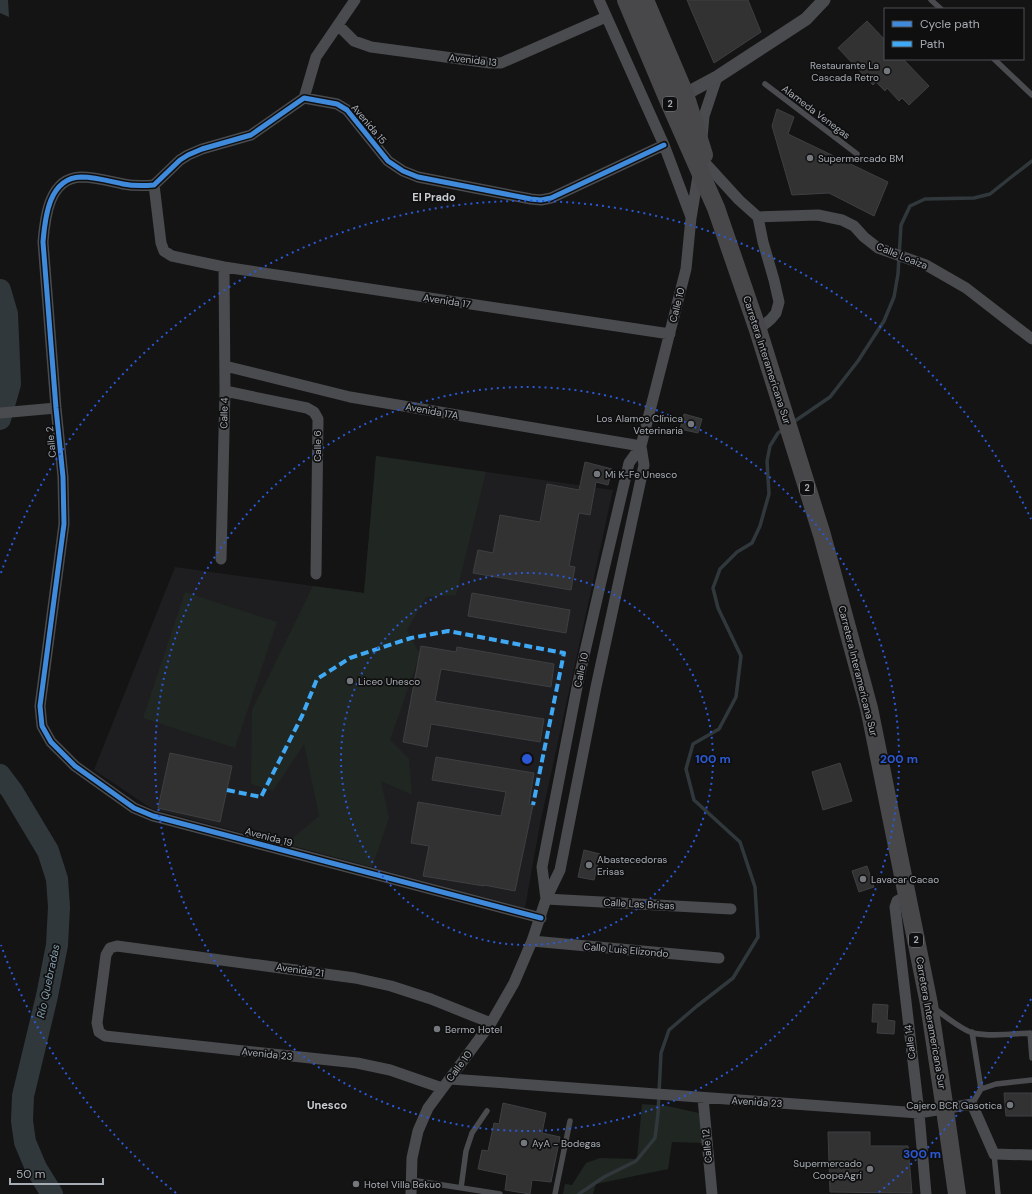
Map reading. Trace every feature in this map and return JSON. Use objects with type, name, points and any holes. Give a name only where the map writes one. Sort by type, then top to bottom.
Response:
[{"type":"highway","name":"Carretera Interamericana Sur","points":[[626,0],[669,102],[703,168],[758,330],[822,535],[868,708],[907,896],[929,1004],[946,1110],[957,1194]]},
{"type":"highway","name":"Carretera Interamericana Sur","points":[[645,0],[685,94],[702,148],[703,168]]},
{"type":"street","points":[[154,185],[180,160],[188,155],[251,135],[304,98],[316,57],[356,0]]},
{"type":"street","points":[[598,0],[664,145],[691,218]]},
{"type":"street","points":[[669,102],[717,77],[806,18],[824,0]]},
{"type":"street","name":"Avenida 13","points":[[338,25],[354,41],[372,47],[490,63],[501,63],[606,17]]},
{"type":"street","points":[[702,148],[704,116],[717,77]]},
{"type":"street","name":"Avenida 15","points":[[304,98],[337,104],[347,110],[388,161],[403,171],[418,177],[531,199],[541,200],[551,198],[664,145]]},
{"type":"street","points":[[703,168],[758,217],[779,302],[776,313],[772,319],[758,330]]},
{"type":"street","name":"Calle 10","points":[[546,899],[542,867],[578,682],[629,462],[641,446],[686,269],[691,218],[703,168]]},
{"type":"street","name":"Calle 2","points":[[40,706],[64,524],[64,477],[56,408],[43,242],[45,223],[49,205],[56,191],[66,180],[80,177],[125,184],[154,185]]},
{"type":"street","name":"Avenida 17","points":[[154,185],[161,243],[164,250],[172,256],[224,267],[670,334]]},
{"type":"street","name":"Calle Loaiza","points":[[758,217],[818,215],[842,220],[854,226],[864,237],[878,248],[926,265],[966,288],[1032,339]]},
{"type":"street","name":"Calle 4","points":[[221,559],[225,392],[224,267]]},
{"type":"street","name":"Avenida 17A","points":[[225,366],[350,397],[641,446]]},
{"type":"street","name":"Calle 6","points":[[225,392],[307,408],[314,412],[318,419],[316,574]]},
{"type":"street","points":[[0,413],[56,408]]},
{"type":"street","name":"Calle 10","points":[[411,1194],[412,1158],[418,1131],[428,1108],[491,1023],[514,983],[541,918],[546,899],[560,870],[596,687],[644,465],[641,446]]},
{"type":"street","name":"Avenida 19","points":[[40,706],[42,726],[51,742],[75,766],[134,808],[153,816],[541,918]]},
{"type":"street","name":"Calle 14","points":[[907,896],[897,901],[895,907],[919,1113],[926,1194]]},
{"type":"street","name":"Calle Las Brisas","points":[[546,899],[731,909]]},
{"type":"street","name":"Calle Luis Elizondo","points":[[532,941],[719,958]]},
{"type":"street","name":"Avenida 21","points":[[97,1023],[106,955],[110,948],[117,946],[356,978],[391,986],[431,999],[491,1023]]},
{"type":"street","name":"Avenida 23","points":[[97,1023],[99,1032],[105,1036],[357,1063],[390,1070],[442,1088]]},
{"type":"street","name":"Avenida 23","points":[[450,1079],[919,1113],[946,1110],[972,1104]]},
{"type":"street","name":"Calle 12","points":[[703,1098],[712,1194]]},
{"type":"street","points":[[972,1104],[994,1154],[1032,1155]]},
{"type":"lane","points":[[931,0],[940,8]]},
{"type":"lane","points":[[995,60],[1032,95]]},
{"type":"lane","name":"Alameda Venegas","points":[[765,84],[857,154]]},
{"type":"lane","points":[[929,1004],[952,1022],[972,1032],[992,1035],[1030,1033],[1032,1058]]},
{"type":"lane","points":[[972,1032],[981,1089],[972,1104]]},
{"type":"lane","points":[[981,1089],[996,1084],[1032,1080]]},
{"type":"lane","points":[[461,1188],[466,1151],[472,1133],[487,1111]]},
{"type":"lane","points":[[555,1194],[570,1122]]},
{"type":"lane","points":[[994,1154],[998,1194]]},
{"type":"lane","points":[[411,1180],[500,1194]]},
{"type":"shaded area","points":[[0,0],[8,0],[9,17],[0,13]]},
{"type":"shaded area","name":"Liceo Unesco","points":[[376,456],[613,490],[540,824],[525,908],[152,809],[94,770],[175,567],[364,593]]},
{"type":"shaded area","points":[[376,456],[486,472],[456,595],[426,597],[407,630],[420,654],[390,740],[409,759],[412,795],[381,781],[389,818],[372,867],[286,844],[319,816],[304,744],[273,791],[251,784],[252,710],[313,586],[364,593]]},
{"type":"shaded area","points":[[185,592],[277,622],[235,748],[143,718]]},
{"type":"shaded area","points":[[642,1104],[667,1106],[699,1113],[702,1143],[672,1142],[668,1169],[596,1184],[593,1194],[563,1194],[565,1184],[572,1185],[586,1163],[600,1158],[637,1159]]},
{"type":"building","points":[[687,0],[748,0],[761,32],[714,63]]},
{"type":"building","name":"Restaurante La Cascada Retro","points":[[867,21],[884,39],[884,60],[904,60],[929,86],[909,105],[902,98],[899,101],[887,88],[885,91],[876,82],[873,85],[838,48]]},
{"type":"building","name":"Supermercado BM","points":[[777,109],[794,117],[788,134],[888,182],[874,216],[829,193],[792,195],[772,126]]},
{"type":"building","name":"Los Alamos Clínica Veterinaria","points":[[684,414],[702,419],[698,433],[680,429]]},
{"type":"building","points":[[585,462],[612,469],[608,485],[596,482],[590,515],[579,513],[569,566],[575,567],[571,590],[473,573],[478,550],[493,553],[500,515],[540,522],[547,484],[579,490]]},
{"type":"building","points":[[472,593],[570,610],[566,633],[468,616]]},
{"type":"building","points":[[421,646],[456,652],[457,647],[554,664],[551,687],[441,669],[435,701],[544,719],[540,742],[431,724],[427,747],[403,742]]},
{"type":"building","points":[[170,753],[232,766],[220,822],[158,808]]},
{"type":"building","points":[[436,757],[534,773],[529,804],[533,805],[515,891],[423,876],[429,846],[411,843],[418,802],[501,816],[506,792],[432,780]]},
{"type":"building","points":[[840,763],[852,801],[823,810],[812,772]]},
{"type":"building","name":"Abastecedoras Erisas","points":[[584,850],[600,854],[594,880],[578,877]]},
{"type":"building","name":"Lavacar Cacao","points":[[867,866],[874,887],[859,892],[852,871]]},
{"type":"building","points":[[873,1004],[888,1005],[887,1020],[895,1021],[894,1034],[877,1033],[878,1022],[872,1022]]},
{"type":"building","points":[[1004,1093],[1032,1093],[1032,1116],[1006,1116]]},
{"type":"building","name":"AyA - Bodegas","points":[[503,1103],[546,1113],[542,1133],[560,1137],[551,1182],[532,1180],[530,1194],[505,1190],[507,1175],[478,1169],[482,1150],[488,1151],[494,1123],[499,1124]]},
{"type":"building","name":"Supermercado CoopeAgri","points":[[828,1132],[870,1132],[870,1146],[908,1146],[912,1193],[830,1192]]},
{"type":"waterway","points":[[792,423],[830,397],[858,361],[884,321],[894,297],[898,274],[901,225],[910,206],[925,199],[974,198],[990,194],[1032,161]]},
{"type":"waterway","name":"Río Quebradas","points":[[0,290],[7,314],[10,384],[0,419]]},
{"type":"waterway","points":[[579,1194],[604,1177],[636,1161],[655,1138],[658,1114],[661,1053],[669,1030],[733,978],[758,937],[755,887],[740,842],[694,800],[686,769],[693,744],[719,729],[736,697],[741,656],[718,608],[713,588],[720,569],[737,552],[752,543],[760,526],[769,494],[767,461],[770,446],[778,433],[784,429]]},
{"type":"waterway","name":"Río Quebradas","points":[[0,775],[12,791],[48,851],[57,879],[59,907],[57,945],[47,996],[23,1096],[22,1121],[25,1142],[36,1168],[52,1194]]},
{"type":"marked path","points":[[227,790],[261,797],[302,716],[317,679],[350,658],[411,638],[448,631],[564,653],[533,805]]},
{"type":"cycle path","points":[[541,918],[153,816],[134,808],[75,766],[51,742],[42,726],[40,706],[64,524],[63,477],[43,242],[45,221],[47,211],[55,191],[70,179],[86,177],[131,185],[154,185],[180,160],[188,155],[202,149],[251,135],[304,98],[337,104],[347,110],[388,161],[403,171],[418,177],[531,199],[541,200],[551,198],[664,145]]},
{"type":"place","name":"Restaurante La Cascada Retro","points":[[887,71]]},
{"type":"place","name":"Supermercado BM","points":[[810,158]]},
{"type":"place","name":"Los Alamos Clínica Veterinaria","points":[[691,424]]},
{"type":"place","name":"Mi K-Fe Unesco","points":[[597,474]]},
{"type":"place","name":"Liceo Unesco","points":[[350,681]]},
{"type":"place","name":"Abastecedoras Erisas","points":[[589,865]]},
{"type":"place","name":"Lavacar Cacao","points":[[863,879]]},
{"type":"place","name":"Bermo Hotel","points":[[437,1029]]},
{"type":"place","name":"Cajero BCR Gasotica","points":[[1010,1105]]},
{"type":"place","name":"AyA - Bodegas","points":[[524,1143]]},
{"type":"place","name":"Supermercado CoopeAgri","points":[[870,1169]]},
{"type":"place","name":"Hotel Villa Bekuo","points":[[356,1184]]},
{"type":"district","name":"El Prado","points":[[434,197]]},
{"type":"district","name":"Unesco","points":[[327,1105]]}]
